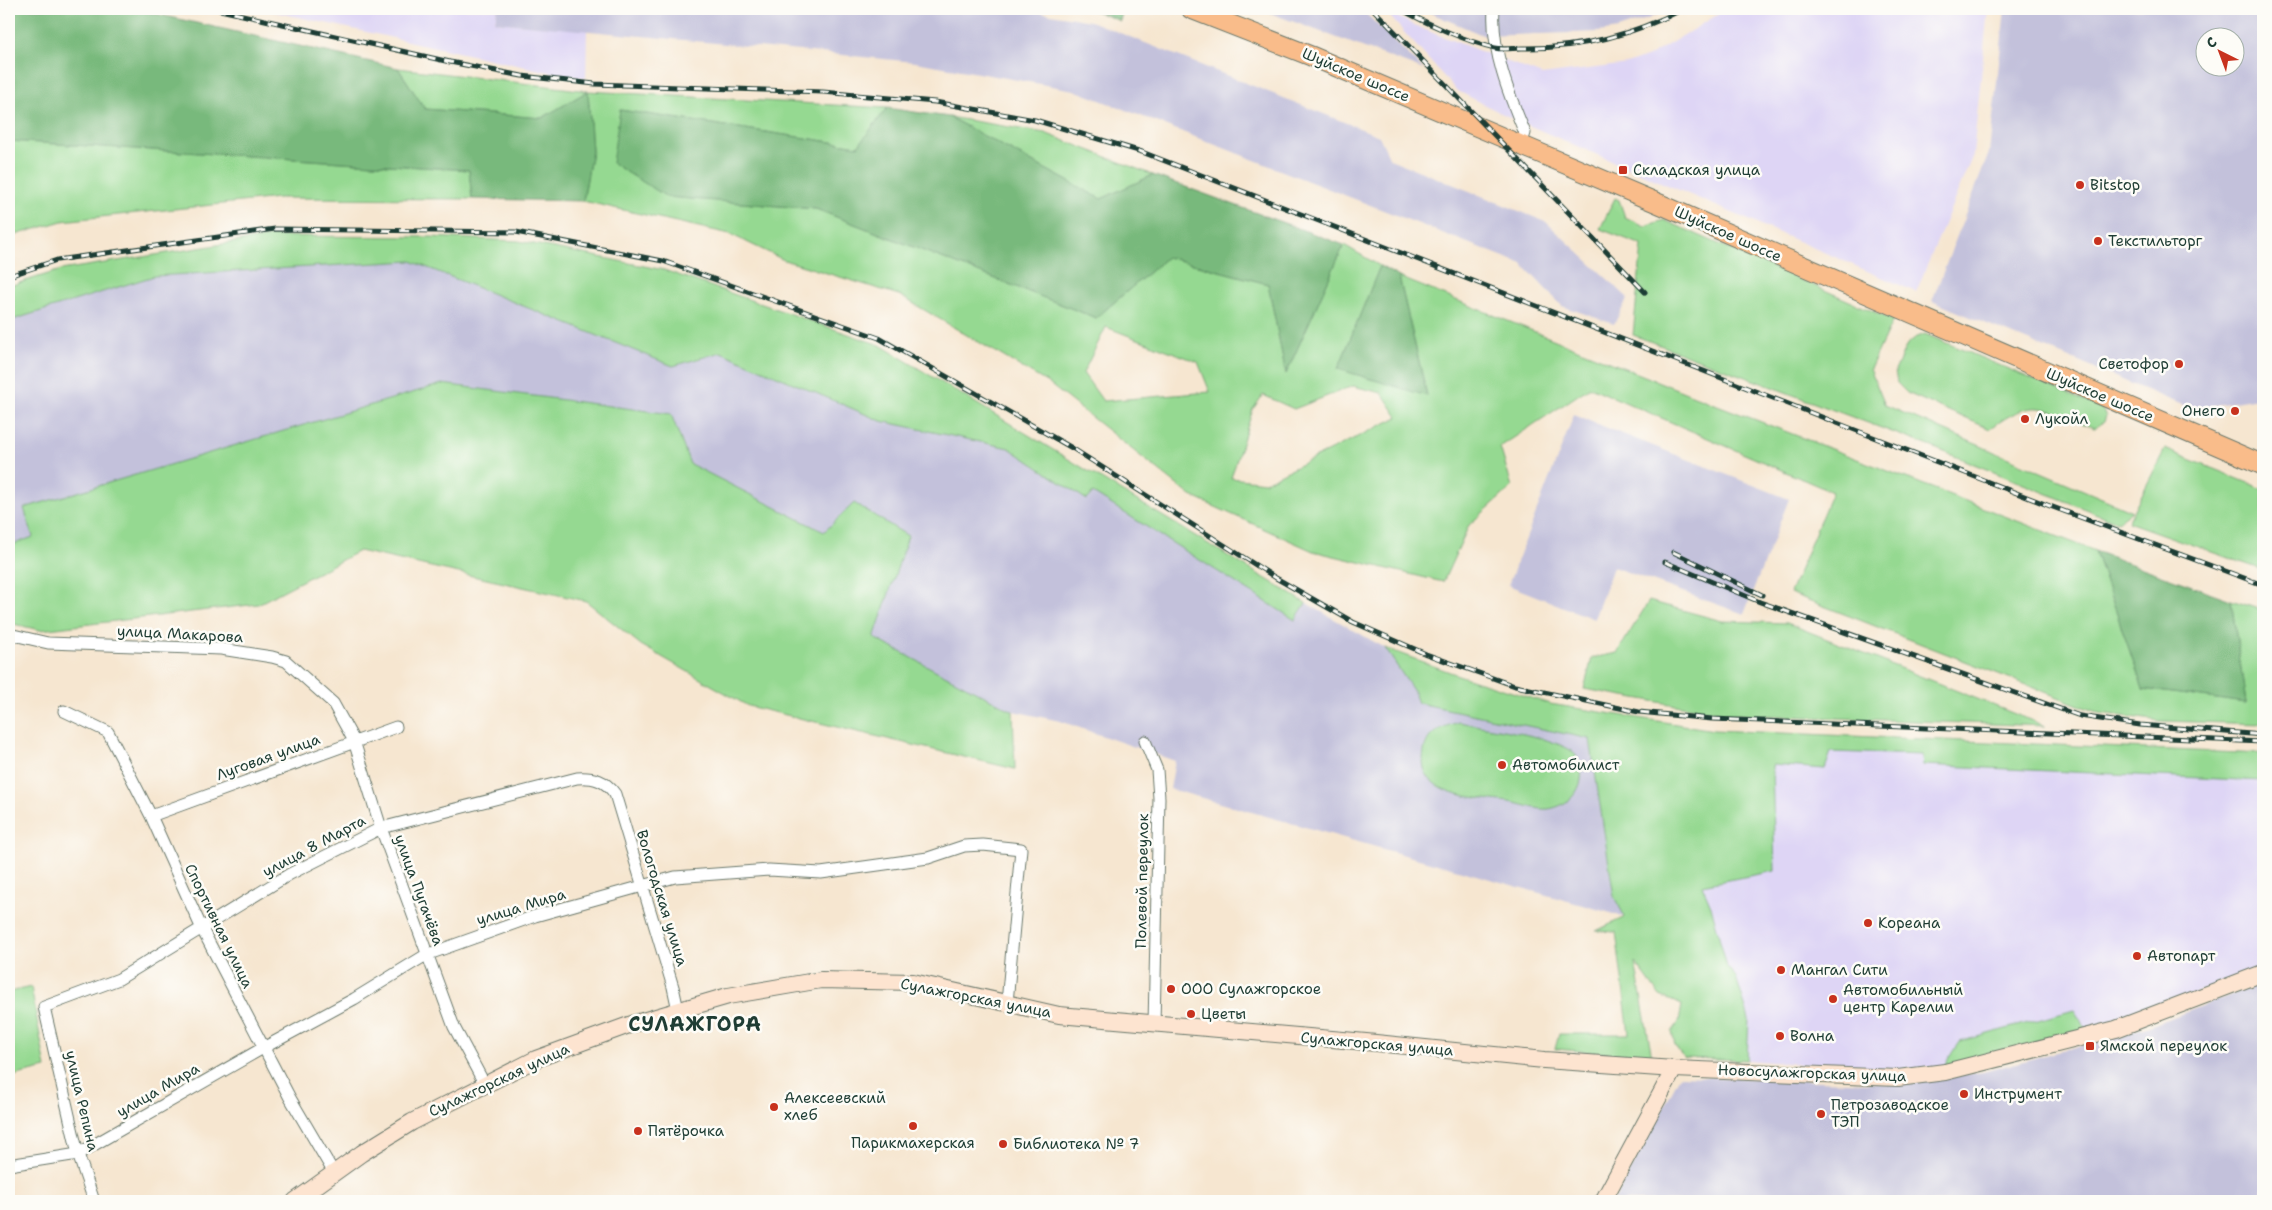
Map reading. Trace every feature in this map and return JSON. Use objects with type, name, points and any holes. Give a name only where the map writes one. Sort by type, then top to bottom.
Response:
[{"type":"main road","name":"Шуйское шоссе","points":[[1191,9],[1320,60],[1521,145],[2263,466]]},
{"type":"main road","name":"Новосулажгорская улица","points":[[1526,1058],[1674,1069],[1898,1078],[1945,1072],[2116,1029],[2263,973]]},
{"type":"main road","name":"Сулажгорская улица","points":[[295,1201],[412,1122],[484,1083],[536,1059],[585,1040],[728,996],[821,980],[913,982],[1059,1015],[1526,1058]]},
{"type":"main road","points":[[1603,1201],[1674,1069]]},
{"type":"street","points":[[1494,9],[1492,26],[1496,48],[1525,133],[1521,145]]},
{"type":"street","name":"улица Макарова","points":[[9,634],[48,644],[221,649],[272,657],[286,661],[333,703]]},
{"type":"street","name":"улица Пугачёва","points":[[333,703],[354,741],[381,828],[454,1028],[484,1083]]},
{"type":"street","name":"Спортивная улица","points":[[64,711],[108,732],[151,816],[202,929],[290,1098],[334,1173]]},
{"type":"street","name":"Луговая улица","points":[[151,816],[396,727]]},
{"type":"street","name":"Полевой переулок","points":[[1144,741],[1157,770],[1159,798],[1154,1025]]},
{"type":"street","name":"улица 8 Марта","points":[[44,1007],[119,979],[290,874],[381,828],[577,778],[590,778],[608,784],[615,794]]},
{"type":"street","name":"Вологодская улица","points":[[615,794],[673,986],[678,1010]]},
{"type":"street","name":"улица Мира","points":[[78,1154],[263,1048],[354,999],[426,955],[535,916],[643,888],[675,877],[769,870],[821,873],[928,858],[964,846],[983,845],[1022,849],[1007,1003]]},
{"type":"street","name":"улица Репина","points":[[44,1007],[78,1154],[94,1201]]},
{"type":"street","points":[[9,1165],[78,1154]]},
{"type":"shaded area","points":[[261,9],[497,9],[495,22],[587,30],[586,78],[563,75]]},
{"type":"shaded area","points":[[497,9],[1023,9],[1090,21],[1379,136],[1390,159],[1546,222],[1628,298],[1614,324],[1562,306],[1522,264],[1074,90],[915,62],[495,22]]},
{"type":"shaded area","points":[[1259,9],[1361,9],[1424,70]]},
{"type":"shaded area","points":[[1421,9],[1669,9],[1618,29],[1599,32],[1485,36]]},
{"type":"shaded area","points":[[1727,9],[1988,9],[1973,155],[1916,292],[1507,116],[1456,90],[1385,11],[1423,29],[1542,75],[1627,64],[1651,55]]},
{"type":"shaded area","points":[[2005,9],[2263,9],[2263,415],[2258,398],[2192,409],[1932,301],[1989,153]]},
{"type":"shaded area","points":[[411,261],[673,366],[721,352],[881,421],[1009,448],[1087,500],[1093,493],[1295,620],[1306,603],[1385,648],[1413,690],[1418,703],[1590,739],[1614,897],[1625,917],[1170,789],[1175,761],[1060,721],[1013,711],[873,638],[907,536],[824,532],[690,464],[671,414],[24,508],[33,538],[9,546],[9,321],[154,276]]},
{"type":"shaded area","points":[[1574,415],[1789,499],[1744,614],[1613,567],[1594,619],[1508,585]]},
{"type":"shaded area","points":[[1830,751],[1923,755],[1923,765],[2263,781],[2263,967],[2153,1009],[2087,1030],[2074,1010],[1959,1042],[1943,1067],[1900,1072],[1747,1060],[1749,1019],[1736,977],[1727,967],[1711,906],[1701,885],[1774,871],[1772,765],[1825,769]]},
{"type":"shaded area","points":[[2263,983],[2263,1201],[1614,1201],[1680,1076],[1902,1084],[1983,1072],[2144,1028]]},
{"type":"green space","points":[[9,9],[134,9],[398,68],[425,109],[542,118],[588,91],[592,151],[583,201],[472,199],[469,170],[9,141]]},
{"type":"green space","points":[[1081,9],[1123,9],[1120,21],[1095,11]]},
{"type":"green space","points":[[398,68],[588,91],[542,118],[425,109]]},
{"type":"green space","points":[[588,91],[887,108],[858,146],[620,110],[667,197],[816,209],[1096,318],[1167,257],[1268,284],[1286,374],[1344,245],[1380,266],[1338,369],[1427,395],[1399,277],[1694,396],[2095,551],[2143,689],[2246,703],[2231,600],[2263,610],[2263,724],[2161,721],[2099,713],[1790,593],[1832,492],[1590,387],[1500,447],[1512,487],[1469,525],[1443,582],[1313,551],[1191,496],[1048,383],[899,295],[784,260],[730,234],[583,201],[592,151]],"holes":[[[1106,327],[1198,362],[1210,392],[1103,401],[1083,373]],[[1353,386],[1382,393],[1398,417],[1265,482],[1231,478],[1253,409],[1263,395],[1294,409]]]},
{"type":"green space","points":[[887,108],[949,117],[1101,199],[1153,175],[1344,245],[1286,374],[1268,284],[1167,257],[1096,318],[816,209],[667,197],[612,163],[620,110],[858,146]]},
{"type":"green space","points":[[949,117],[1045,133],[1153,175],[1101,199]]},
{"type":"green space","points":[[9,141],[469,170],[472,199],[278,198],[62,221],[9,237]]},
{"type":"green space","points":[[1615,198],[1619,200],[1625,217],[1645,226],[1664,220],[1893,320],[1870,369],[1885,405],[2132,511],[2117,522],[1932,447],[1633,335],[1642,245],[1600,229]]},
{"type":"green space","points":[[273,236],[430,237],[519,241],[664,270],[880,345],[1306,603],[1295,620],[1093,493],[1087,500],[1009,448],[881,421],[721,352],[673,366],[411,261],[154,276],[9,321],[9,286],[61,270]]},
{"type":"green space","points":[[1380,266],[1399,277],[1427,396],[1338,369]]},
{"type":"green space","points":[[1925,334],[2101,408],[2106,416],[2104,422],[2094,428],[2052,411],[2030,408],[2019,411],[1990,429],[1907,393],[1897,383],[1895,371],[1907,344]]},
{"type":"green space","points":[[442,384],[671,414],[690,464],[824,532],[854,503],[908,536],[874,638],[1013,711],[1015,769],[748,706],[641,645],[586,601],[359,551],[258,604],[40,630],[9,623],[9,546],[33,537],[24,508]]},
{"type":"green space","points":[[2165,449],[2263,489],[2263,570],[2128,522]]},
{"type":"green space","points":[[2095,551],[2231,600],[2246,703],[2143,689]]},
{"type":"green space","points":[[1649,601],[1722,621],[1787,623],[2045,726],[1727,714],[1584,689],[1592,658],[1617,653]]},
{"type":"green space","points":[[1385,648],[1458,675],[1550,704],[1714,730],[2263,754],[2263,781],[1923,765],[1922,755],[1831,752],[1825,769],[1772,765],[1775,871],[1702,885],[1711,906],[1727,967],[1736,977],[1749,1019],[1747,1060],[1684,1058],[1675,1046],[1672,1032],[1679,1022],[1682,1005],[1660,996],[1635,962],[1652,1057],[1555,1049],[1559,1034],[1629,1034],[1616,932],[1596,931],[1625,917],[1614,897],[1590,739],[1418,703],[1413,690]]},
{"type":"green space","name":"Автомобилист","points":[[1459,722],[1533,736],[1561,745],[1576,755],[1581,769],[1580,785],[1571,798],[1557,807],[1548,809],[1469,797],[1440,787],[1429,779],[1424,767],[1424,751],[1428,739],[1436,731]]},
{"type":"green space","points":[[31,987],[46,1068],[9,1077],[9,992]]},
{"type":"green space","points":[[2074,1010],[2087,1030],[1943,1067],[1959,1042]]},
{"type":"railway","points":[[216,9],[450,62],[522,76],[595,84],[823,92],[935,102],[1035,120],[1142,152],[2050,506],[2263,585]]},
{"type":"railway","points":[[1373,9],[1645,292]]},
{"type":"railway","points":[[1400,9],[1459,37],[1498,49],[1543,48],[1605,39],[1645,26],[1683,9]]},
{"type":"railway","points":[[9,276],[57,260],[275,229],[516,232],[663,261],[879,338],[1072,448],[1276,578],[1353,622],[1426,654],[1515,686],[1639,712],[1712,719],[2263,742]]},
{"type":"railway","points":[[1673,552],[1762,595]]},
{"type":"railway","points":[[1665,562],[1760,602],[2080,716],[2140,725],[2263,735]]},
{"type":"place","name":"Складская улица","points":[[1623,170]]},
{"type":"place","name":"Bitstop","points":[[2080,185]]},
{"type":"place","name":"Текстильторг","points":[[2098,241]]},
{"type":"place","name":"Светофор","points":[[2179,364]]},
{"type":"place","name":"Онего","points":[[2235,411]]},
{"type":"place","name":"Лукойл","points":[[2025,419]]},
{"type":"place","name":"Автомобилист","points":[[1502,765]]},
{"type":"place","name":"Кореана","points":[[1868,923]]},
{"type":"place","name":"Автопарт","points":[[2137,956]]},
{"type":"place","name":"Мангал Сити","points":[[1781,970]]},
{"type":"place","name":"ООО Сулажгорское","points":[[1171,989]]},
{"type":"place","name":"Автомобильный центр Карелии","points":[[1833,999]]},
{"type":"place","name":"Цветы","points":[[1191,1014]]},
{"type":"place","name":"Волна","points":[[1780,1036]]},
{"type":"place","name":"Ямской переулок","points":[[2090,1046]]},
{"type":"place","name":"Инструмент","points":[[1964,1094]]},
{"type":"place","name":"Алексеевский хлеб","points":[[774,1107]]},
{"type":"place","name":"Петрозаводское ТЭП","points":[[1821,1114]]},
{"type":"place","name":"Парикмахерская","points":[[913,1126]]},
{"type":"place","name":"Пятёрочка","points":[[638,1131]]},
{"type":"place","name":"Библиотека № 7","points":[[1003,1144]]},
{"type":"district","name":"СУЛАЖГОРА","points":[[695,1024]]}]
